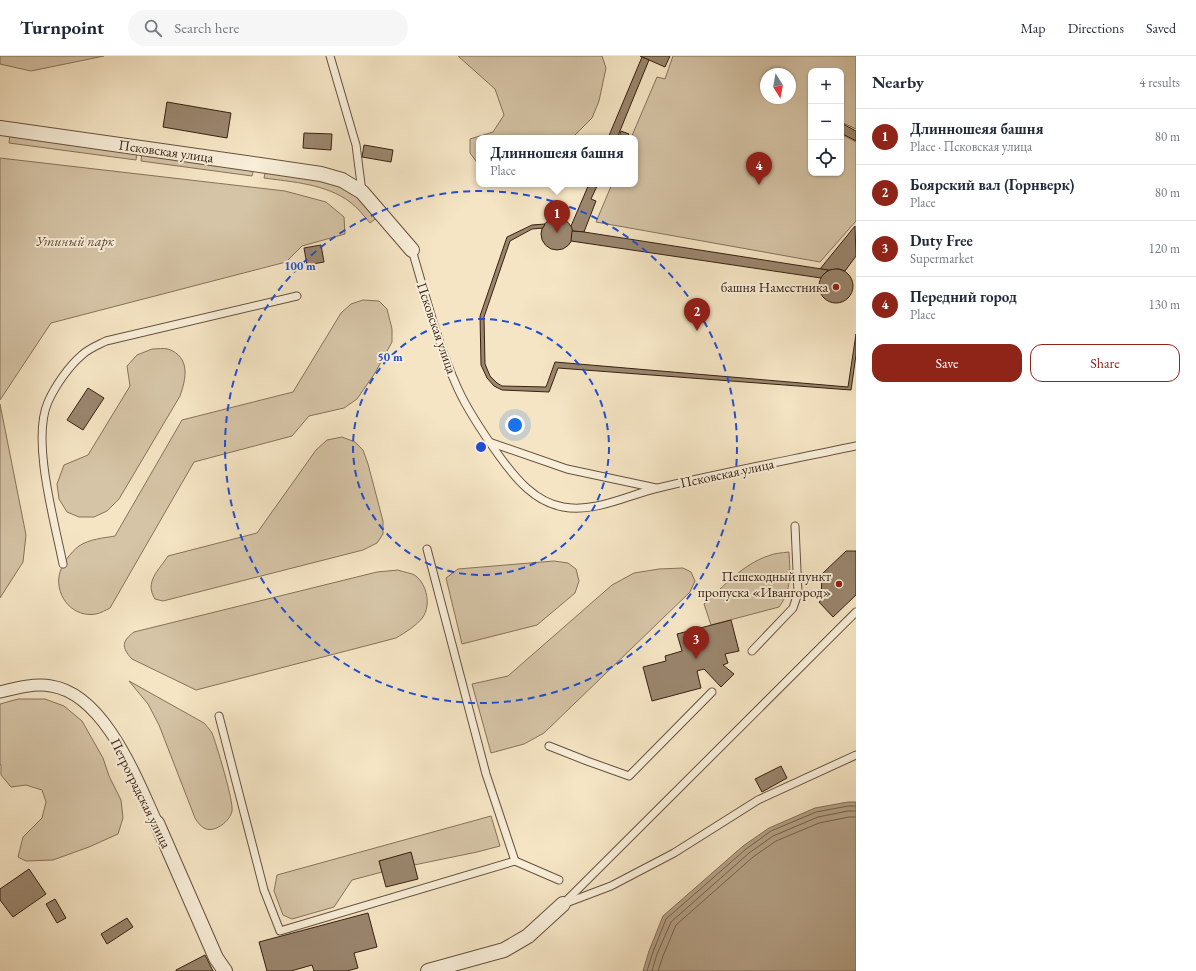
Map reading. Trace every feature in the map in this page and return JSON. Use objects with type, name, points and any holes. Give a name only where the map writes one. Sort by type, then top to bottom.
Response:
[{"type":"street","name":"Псковская улица","points":[[0,128],[321,174],[342,180],[362,192],[412,250]]},
{"type":"street","name":"Петроградская улица","points":[[0,692],[15,688],[51,686],[64,690],[79,698],[100,718],[119,745],[157,823],[216,958],[225,971]]},
{"type":"street","points":[[428,971],[504,950],[528,936],[563,904]]},
{"type":"lane","points":[[330,56],[356,145],[362,192]]},
{"type":"lane","name":"Псковская улица","points":[[412,250],[432,316],[458,390],[489,442],[522,484],[540,499],[562,507],[573,509],[595,506],[657,488],[856,446]]},
{"type":"lane","points":[[63,564],[46,482],[42,449],[43,425],[48,402],[66,372],[82,354],[106,341],[297,296]]},
{"type":"lane","points":[[489,442],[567,469],[657,488]]},
{"type":"lane","points":[[752,652],[793,608],[798,593],[795,526]]},
{"type":"lane","points":[[427,549],[486,774],[515,861]]},
{"type":"lane","points":[[563,904],[856,612]]},
{"type":"lane","points":[[550,746],[629,776],[712,692]]},
{"type":"lane","points":[[219,716],[264,890],[280,931],[515,861],[559,880]]},
{"type":"lane","points":[[563,904],[611,886],[674,853],[758,800],[856,755]]},
{"type":"green space","points":[[0,56],[104,56],[31,71],[0,64]]},
{"type":"green space","points":[[458,56],[602,56],[606,68],[599,101],[592,118],[575,135],[483,135],[493,132],[504,115],[495,89]]},
{"type":"green space","points":[[673,56],[856,56],[856,129],[844,123],[844,68],[808,68],[808,176],[844,176],[844,136],[856,142],[856,221],[820,262],[596,222],[611,187],[638,187],[638,135],[632,135],[657,77],[665,79]]},
{"type":"green space","points":[[10,134],[137,152],[136,160],[9,143]]},
{"type":"green space","points":[[476,137],[476,161],[470,153],[470,139]]},
{"type":"green space","points":[[142,152],[254,168],[252,176],[141,161]]},
{"type":"green space","name":"Утиный парк","points":[[0,158],[285,191],[326,202],[344,217],[345,234],[302,246],[286,262],[51,323],[0,400]]},
{"type":"green space","points":[[266,169],[340,184],[357,195],[378,217],[370,223],[350,202],[331,191],[309,185],[264,178]]},
{"type":"green space","points":[[363,300],[379,301],[387,309],[392,329],[392,342],[375,373],[357,399],[344,408],[309,416],[292,436],[194,462],[110,608],[98,614],[88,614],[74,610],[68,605],[60,592],[59,584],[60,572],[66,560],[79,546],[87,542],[115,536],[182,420],[293,392],[341,313],[351,304]]},
{"type":"green space","points":[[152,349],[168,349],[180,357],[185,369],[185,376],[180,396],[119,499],[107,511],[94,517],[79,517],[67,512],[59,499],[57,484],[64,465],[88,455],[130,386],[127,366],[137,355]]},
{"type":"green space","points":[[0,404],[26,535],[23,562],[0,598]]},
{"type":"green space","points":[[342,437],[355,442],[363,450],[368,464],[383,521],[383,534],[377,543],[363,550],[163,601],[155,599],[152,593],[152,582],[157,571],[168,556],[257,533],[316,450],[327,440]]},
{"type":"green space","points":[[789,552],[790,574],[788,588],[779,607],[711,625],[704,604],[750,564],[770,555]]},
{"type":"green space","points":[[554,561],[568,563],[576,569],[579,581],[575,593],[537,625],[462,644],[446,578],[458,569]]},
{"type":"green space","points":[[683,568],[691,572],[695,581],[690,592],[544,733],[524,744],[491,753],[472,684],[508,676],[612,585],[634,573],[659,569]]},
{"type":"green space","points":[[398,570],[414,575],[420,580],[427,595],[427,607],[423,617],[414,626],[396,638],[196,690],[132,659],[128,655],[125,648],[125,641],[134,632],[377,572]]},
{"type":"green space","points":[[129,681],[204,723],[212,733],[232,805],[231,815],[222,825],[214,829],[206,829],[196,820],[159,725],[148,704]]},
{"type":"green space","points":[[18,699],[45,699],[64,706],[82,721],[103,758],[109,776],[121,800],[123,818],[118,834],[89,847],[53,860],[26,861],[18,857],[23,837],[42,818],[46,802],[42,790],[26,785],[11,787],[1,775],[0,704]]},
{"type":"green space","points":[[491,816],[500,846],[414,865],[411,853],[379,861],[382,872],[352,880],[334,907],[292,919],[283,915],[274,891],[277,875]]},
{"type":"water","points":[[856,802],[856,971],[643,971],[663,916],[743,846],[769,828],[815,808]]},
{"type":"building","points":[[640,56],[670,56],[665,67]]},
{"type":"building","points":[[642,57],[649,60],[618,135],[609,135]]},
{"type":"building","points":[[167,102],[231,113],[227,138],[163,127]]},
{"type":"building","points":[[844,125],[856,131],[856,141],[844,135]]},
{"type":"building","points":[[621,131],[629,134],[628,135],[620,135]]},
{"type":"building","points":[[304,133],[332,134],[331,150],[303,148]]},
{"type":"building","points":[[364,145],[393,150],[391,162],[362,157]]},
{"type":"building","points":[[588,187],[597,187],[591,199],[596,201],[584,232],[572,231],[571,226]]},
{"type":"building","points":[[557,218],[566,221],[570,225],[573,234],[570,243],[566,247],[557,250],[548,247],[544,243],[541,234],[544,225],[548,221]]},
{"type":"building","points":[[545,224],[543,228],[532,229],[510,241],[484,317],[485,364],[490,376],[502,386],[546,387],[555,362],[848,387],[856,334],[856,355],[851,390],[558,368],[549,392],[502,390],[494,386],[487,378],[481,365],[480,316],[507,237],[532,225]]},
{"type":"building","points":[[855,226],[856,256],[845,271],[839,269],[820,269]]},
{"type":"building","points":[[572,231],[828,270],[821,278],[571,241]]},
{"type":"building","points":[[321,245],[324,262],[307,265],[304,248]]},
{"type":"building","name":"башня Наместника","points":[[839,269],[848,274],[852,279],[852,293],[848,298],[843,302],[833,303],[829,302],[820,293],[819,283],[820,279],[829,270]]},
{"type":"building","points":[[88,388],[104,398],[83,430],[67,420]]},
{"type":"building","name":"Пешеходный пункт пропуска «Ивангород»","points":[[846,551],[856,551],[856,595],[833,617],[819,602],[821,600],[822,574]]},
{"type":"building","points":[[731,620],[739,651],[725,654],[728,663],[723,665],[734,674],[721,687],[704,669],[697,671],[701,688],[652,701],[643,667],[666,661],[665,656],[682,651],[677,634]]},
{"type":"building","points":[[781,766],[787,778],[762,792],[755,779]]},
{"type":"building","points":[[411,852],[418,879],[386,887],[379,861]]},
{"type":"building","points":[[29,869],[46,894],[13,917],[0,900],[0,889]]},
{"type":"building","points":[[55,899],[66,918],[57,923],[46,904]]},
{"type":"building","points":[[368,913],[377,947],[354,953],[358,968],[347,971],[314,971],[312,965],[291,971],[267,971],[259,942]]},
{"type":"building","points":[[127,918],[133,927],[107,944],[101,934]]},
{"type":"building","points":[[205,955],[213,971],[176,971],[176,970]]},
{"type":"place","name":"Передний город","points":[[759,185]]},
{"type":"place","name":"Длинношеяя башня","points":[[557,233]]},
{"type":"place","name":"башня Наместника","points":[[836,287]]},
{"type":"place","name":"Боярский вал (Горнверк)","points":[[697,331]]},
{"type":"place","name":"Пешеходный пункт пропуска «Ивангород»","points":[[839,584]]},
{"type":"place","name":"Duty Free","points":[[696,659]]}]
